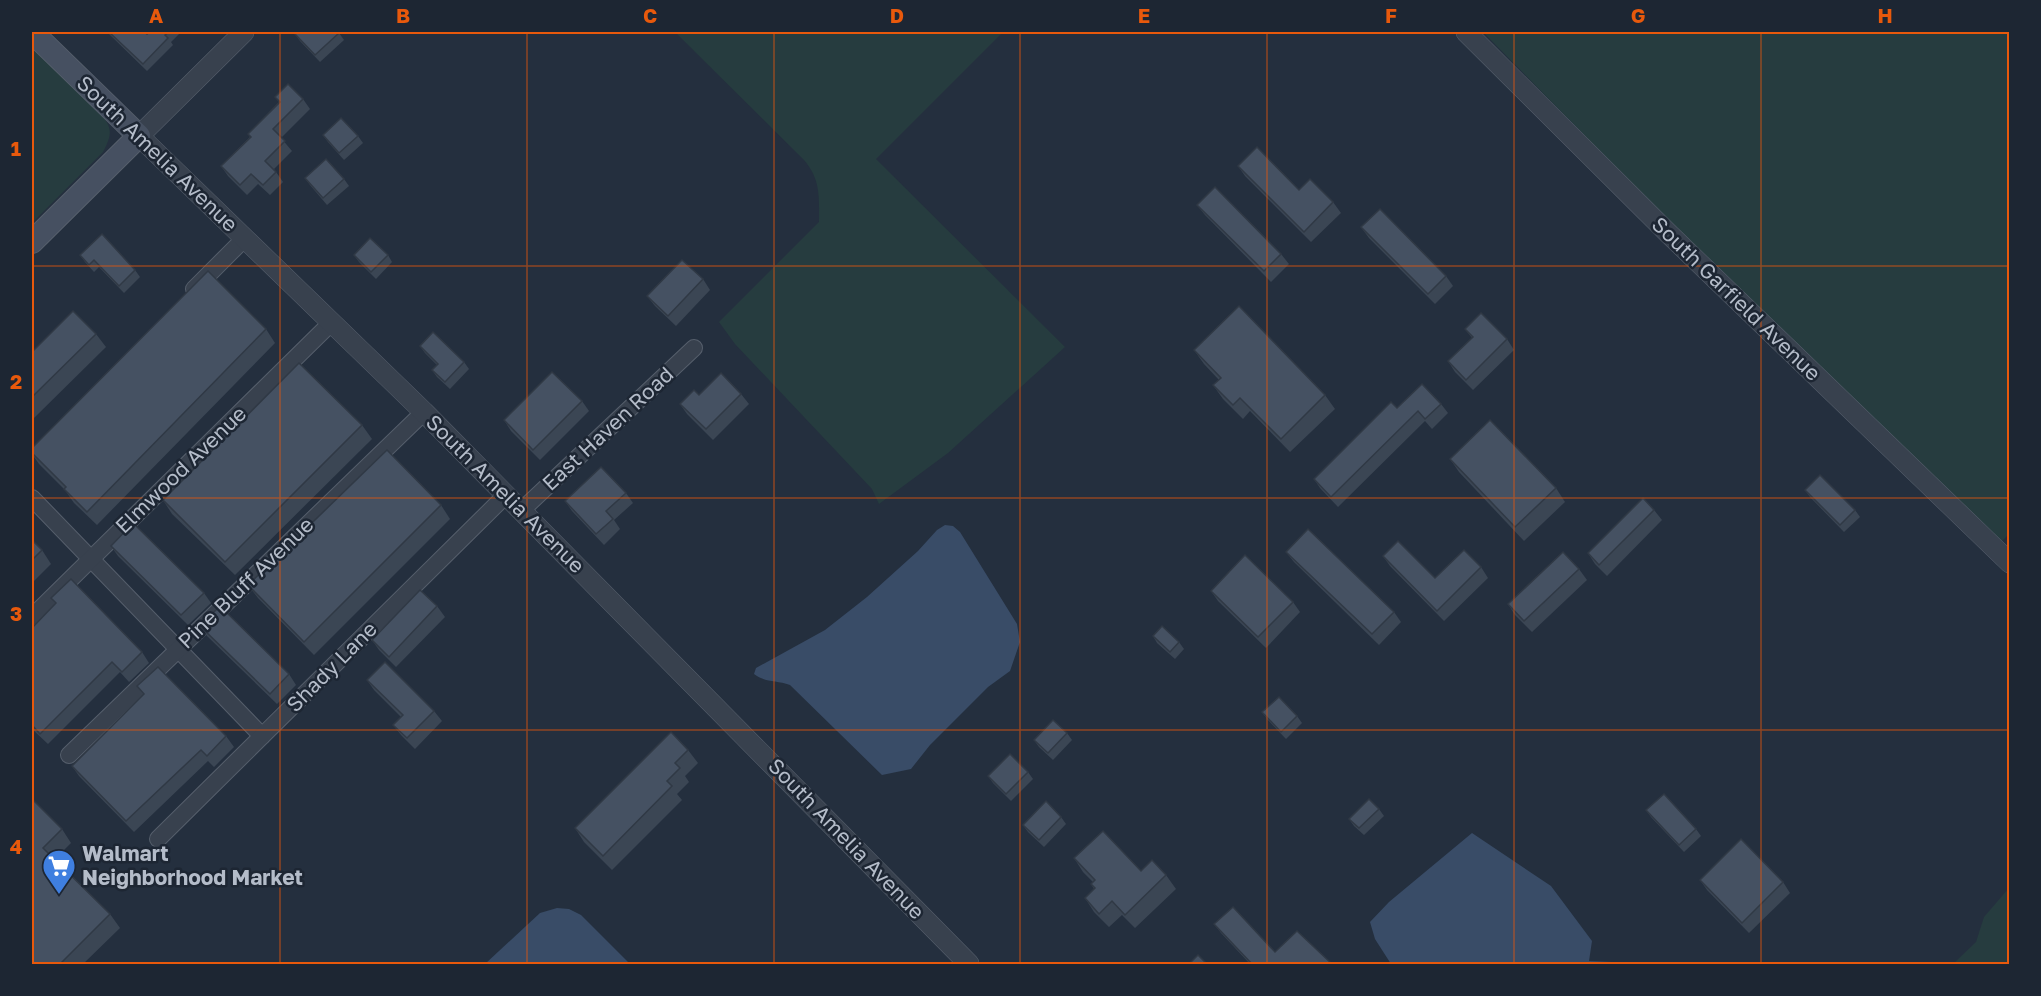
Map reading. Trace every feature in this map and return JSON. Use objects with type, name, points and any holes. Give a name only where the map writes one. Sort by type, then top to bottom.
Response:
[{"type":"main road","name":"South Amelia Avenue","points":[[32,32],[139,136]]},
{"type":"main road","points":[[32,242],[139,136]]},
{"type":"street","points":[[139,136],[244,32]]},
{"type":"street","name":"South Garfield Avenue","points":[[1466,32],[1668,233],[2010,563]]},
{"type":"street","name":"South Amelia Avenue","points":[[139,136],[522,510],[969,964]]},
{"type":"street","points":[[182,301],[244,239]]},
{"type":"street","name":"Elmwood Avenue","points":[[32,617],[331,323]]},
{"type":"street","name":"East Haven Road","points":[[522,510],[694,348]]},
{"type":"street","name":"Pine Bluff Avenue","points":[[69,755],[423,412]]},
{"type":"street","name":"Shady Lane","points":[[158,839],[506,495]]},
{"type":"street","points":[[32,498],[262,736]]},
{"type":"green space","points":[[675,32],[1003,32],[876,159],[1065,347],[948,453],[879,504],[872,489],[735,344],[719,322],[819,222],[818,189],[814,175],[804,160]]},
{"type":"green space","points":[[1483,32],[2009,32],[2009,534],[2000,543],[1702,255]]},
{"type":"green space","points":[[32,45],[100,113],[110,132],[103,152],[32,223]]},
{"type":"green space","points":[[2009,888],[2009,964],[1953,964],[1976,942],[1984,917]]},
{"type":"water","points":[[945,525],[953,526],[960,532],[1017,624],[1020,642],[1010,671],[988,687],[930,745],[911,769],[882,775],[790,685],[767,680],[754,674],[756,668],[825,630],[867,597]]},
{"type":"water","points":[[1472,833],[1551,886],[1592,941],[1589,961],[1614,964],[1391,964],[1375,939],[1370,922],[1389,902]]},
{"type":"water","points":[[557,908],[569,909],[581,915],[630,964],[485,964],[540,913]]},
{"type":"building","points":[[109,32],[144,32],[147,34],[169,32],[165,35],[168,38],[143,64]]},
{"type":"building","points":[[297,32],[339,33],[315,55],[295,34]]},
{"type":"building","points":[[288,84],[303,99],[273,129],[285,141],[265,161],[276,172],[263,185],[251,174],[240,185],[221,166],[251,137],[248,134],[280,102],[275,97]]},
{"type":"building","points":[[341,118],[358,136],[339,153],[323,135]]},
{"type":"building","points":[[1257,147],[1299,190],[1310,179],[1333,202],[1304,232],[1238,166]]},
{"type":"building","points":[[326,159],[344,179],[323,198],[305,178]]},
{"type":"building","points":[[1215,187],[1281,254],[1264,271],[1197,205]]},
{"type":"building","points":[[1380,209],[1446,276],[1428,294],[1361,227]]},
{"type":"building","points":[[102,234],[135,270],[119,286],[94,260],[89,265],[80,255]]},
{"type":"building","points":[[370,238],[388,255],[371,272],[354,255]]},
{"type":"building","points":[[682,260],[703,279],[668,316],[647,296]]},
{"type":"building","points":[[208,271],[266,329],[87,512],[32,453],[32,448]]},
{"type":"building","points":[[1239,306],[1325,395],[1281,439],[1240,398],[1233,405],[1213,385],[1221,378],[1194,350]]},
{"type":"building","points":[[73,311],[96,334],[32,397],[32,352]]},
{"type":"building","points":[[1481,313],[1507,339],[1466,380],[1448,361],[1473,337],[1465,329]]},
{"type":"building","points":[[433,332],[464,362],[445,382],[432,370],[438,364],[420,346]]},
{"type":"building","points":[[299,363],[362,425],[225,562],[163,500]]},
{"type":"building","points":[[552,372],[582,401],[533,450],[504,420]]},
{"type":"building","points":[[721,373],[741,394],[706,429],[680,404],[694,390],[699,395]]},
{"type":"building","points":[[1422,384],[1441,404],[1425,419],[1418,411],[1331,497],[1314,479],[1391,402],[1397,408]]},
{"type":"building","points":[[1490,420],[1556,488],[1515,527],[1450,459]]},
{"type":"building","points":[[387,450],[441,505],[304,642],[248,585]]},
{"type":"building","points":[[601,467],[626,493],[606,511],[613,519],[596,534],[565,501]]},
{"type":"building","points":[[1820,475],[1855,510],[1840,525],[1805,490]]},
{"type":"building","points":[[1643,498],[1654,510],[1599,565],[1588,553]]},
{"type":"building","points":[[133,523],[204,593],[181,615],[111,546]]},
{"type":"building","points":[[1308,529],[1394,612],[1372,634],[1286,552]]},
{"type":"building","points":[[32,540],[42,550],[32,560]]},
{"type":"building","points":[[1398,541],[1435,578],[1464,550],[1481,567],[1437,611],[1383,556]]},
{"type":"building","points":[[1563,552],[1579,569],[1524,621],[1508,604]]},
{"type":"building","points":[[1245,555],[1293,602],[1258,637],[1211,591]]},
{"type":"building","points":[[71,579],[142,652],[122,672],[112,662],[40,734],[32,725],[32,628],[56,603],[51,598]]},
{"type":"building","points":[[420,590],[437,606],[389,657],[372,640]]},
{"type":"building","points":[[220,606],[289,674],[270,694],[200,626]]},
{"type":"building","points":[[1162,626],[1179,642],[1170,652],[1153,636]]},
{"type":"building","points":[[385,662],[434,711],[407,738],[393,725],[403,715],[367,680]]},
{"type":"building","points":[[158,667],[226,736],[207,756],[201,750],[126,821],[72,766],[144,694],[137,686]]},
{"type":"building","points":[[1279,697],[1297,716],[1281,732],[1262,712]]},
{"type":"building","points":[[1053,720],[1067,733],[1048,753],[1034,740]]},
{"type":"building","points":[[671,732],[688,750],[675,763],[680,768],[667,781],[672,786],[603,856],[575,828]]},
{"type":"building","points":[[1010,754],[1028,772],[1006,794],[988,776]]},
{"type":"building","points":[[1664,794],[1696,829],[1679,845],[1646,810]]},
{"type":"building","name":"Walmart Neighborhood Market","points":[[32,799],[62,829],[43,848],[110,914],[60,964],[32,964]]},
{"type":"building","points":[[1369,799],[1379,809],[1359,828],[1349,819]]},
{"type":"building","points":[[1046,801],[1061,817],[1039,840],[1023,825]]},
{"type":"building","points":[[1103,831],[1141,871],[1152,860],[1166,875],[1125,915],[1112,901],[1099,914],[1085,898],[1095,888],[1091,884],[1095,880],[1074,858]]},
{"type":"building","points":[[1741,839],[1783,882],[1742,923],[1700,880]]},
{"type":"building","points":[[1233,907],[1275,952],[1297,931],[1332,964],[1252,964],[1214,924]]},
{"type":"building","points":[[1198,955],[1207,964],[1189,964]]},
{"type":"place","name":"Walmart Neighborhood Market","points":[[59,895]]}]
